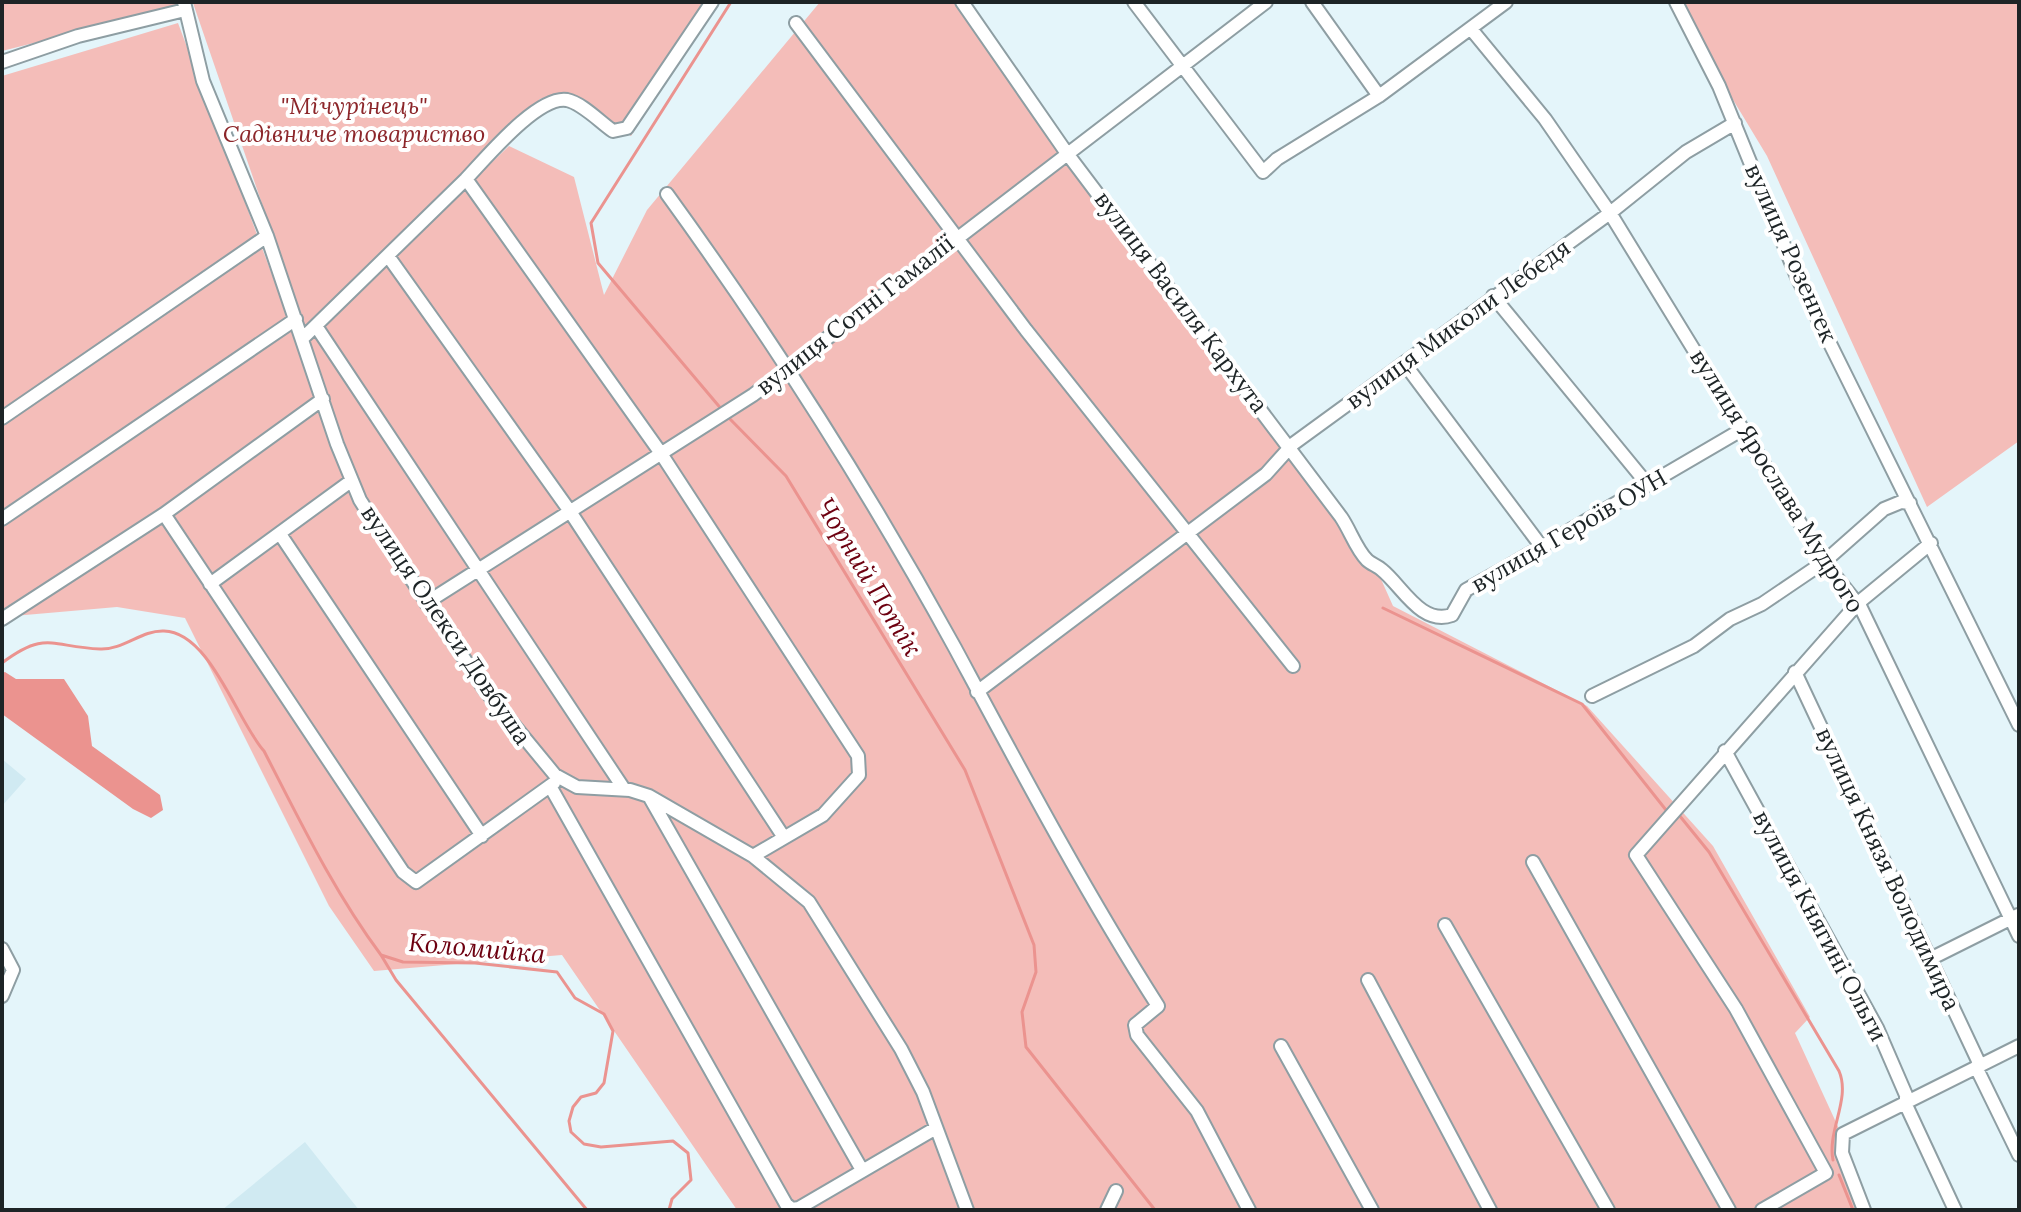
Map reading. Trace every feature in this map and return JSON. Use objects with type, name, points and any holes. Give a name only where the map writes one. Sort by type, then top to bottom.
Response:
[{"type":"street","points":[[303,338],[534,112],[554,101],[573,103],[613,131],[627,128],[712,2]]},
{"type":"street","name":"вулиця Василя Кархута","points":[[962,2],[1066,152],[1341,517],[1368,562],[1384,571],[1404,597]]},
{"type":"street","points":[[1134,2],[1263,172],[1277,159],[1379,96],[1506,2]]},
{"type":"street","name":"вулиця Сотні Гамалії","points":[[426,603],[789,368],[1066,152],[1266,2]]},
{"type":"street","points":[[1312,2],[1379,96]]},
{"type":"street","name":"вулиця Розенгек","points":[[1676,2],[1735,123],[1797,277],[2019,725]]},
{"type":"street","points":[[2,62],[78,36],[184,6]]},
{"type":"street","name":"вулиця Олекси Довбуша","points":[[184,6],[203,81],[267,236],[351,481],[426,603],[485,690],[554,782],[587,789],[624,789],[649,796],[753,856],[795,887],[813,908],[894,1036],[923,1092],[967,1210]]},
{"type":"street","points":[[796,23],[957,237],[1293,666]]},
{"type":"street","name":"вулиця Ярослава Мудрого","points":[[1471,29],[1545,119],[1610,213],[1824,562],[1858,603],[1976,852],[2015,917],[2019,936]]},
{"type":"street","name":"вулиця Миколи Лебедя","points":[[977,692],[1266,474],[1289,448],[1610,213],[1686,152],[1735,123]]},
{"type":"street","points":[[466,179],[660,452],[861,764],[859,775],[823,815],[753,856]]},
{"type":"street","points":[[667,194],[789,368],[955,648],[1112,933],[1158,1006],[1135,1025],[1137,1035],[1197,1111],[1249,1210]]},
{"type":"street","points":[[2,418],[267,236]]},
{"type":"street","points":[[388,256],[569,510],[783,836]]},
{"type":"street","points":[[1493,296],[1648,485]]},
{"type":"street","points":[[2,519],[296,319]]},
{"type":"street","points":[[316,326],[624,789]]},
{"type":"street","points":[[1404,363],[1541,546]]},
{"type":"street","points":[[2,619],[164,514],[323,399]]},
{"type":"street","name":"вулиця Героїв ОУН","points":[[1404,597],[1435,616],[1447,617],[1455,612],[1469,588],[1743,429]]},
{"type":"street","points":[[210,584],[351,481]]},
{"type":"street","points":[[1592,696],[1694,646],[1730,619],[1762,604],[1824,562],[1884,509],[1901,502],[1910,503]]},
{"type":"street","points":[[164,514],[403,872],[416,882],[554,782],[786,1204],[792,1209],[799,1208],[936,1128]]},
{"type":"street","points":[[280,534],[482,836]]},
{"type":"street","points":[[1762,1210],[1826,1173],[1736,1009],[1636,855],[1858,603],[1931,543]]},
{"type":"street","name":"вулиця Князя Володимира","points":[[1795,672],[1932,958],[2019,1155]]},
{"type":"street","name":"вулиця Княгині Ольги","points":[[1725,751],[1877,1028],[1906,1095],[1906,1105],[1955,1210]]},
{"type":"street","points":[[649,796],[862,1170]]},
{"type":"street","points":[[1533,862],[1729,1210]]},
{"type":"street","points":[[1932,958],[2015,917]]},
{"type":"street","points":[[1445,925],[1608,1210]]},
{"type":"street","points":[[2,949],[13,970],[2,996]]},
{"type":"street","points":[[1368,980],[1490,1210]]},
{"type":"street","points":[[1281,1046],[1372,1210]]},
{"type":"street","points":[[1864,1210],[1844,1162],[1840,1143],[1845,1132],[1906,1105],[2019,1046]]},
{"type":"street","points":[[1107,1210],[1116,1191]]},
{"type":"shaded area","points":[[2,673],[16,679],[64,679],[88,716],[92,746],[160,795],[163,810],[151,818],[133,809],[2,714]]},
{"type":"shaded area","points":[[2,759],[26,779],[2,806]]},
{"type":"shaded area","points":[[305,1142],[359,1210],[222,1210]]},
{"type":"green space","name":"\"Мічурінець\" Садівниче товариство","points":[[2,2],[720,2],[631,136],[563,92],[540,99],[305,329],[193,3],[2,51]]},
{"type":"green space","points":[[820,2],[959,2],[1372,559],[1393,606],[1587,706],[1713,846],[1810,1017],[1795,1033],[1840,1131],[1867,1210],[737,1210],[562,955],[374,971],[329,906],[185,618],[117,607],[2,617],[2,76],[178,23],[299,347],[509,146],[574,177],[604,295],[647,210]]},
{"type":"green space","points":[[1674,2],[2019,2],[2019,441],[1927,507],[1767,156]]},
{"type":"waterway","name":"Чорний Потік","points":[[723,411],[598,263],[591,223],[731,2]]},
{"type":"waterway","name":"Чорний Потік","points":[[728,417],[786,476],[965,770],[1034,945],[1036,972],[1022,1012],[1026,1047],[1155,1210]]},
{"type":"waterway","points":[[1383,608],[1582,704],[1666,810]]},
{"type":"waterway","name":"Коломийка","points":[[2,663],[39,644],[100,649],[164,631],[180,635],[195,646],[209,661],[264,751],[333,881],[381,955],[403,962],[475,963],[557,972],[575,998],[604,1014],[613,1031],[604,1083],[596,1093],[581,1097],[573,1107],[569,1121],[571,1132],[584,1144],[601,1147],[673,1141],[688,1153],[691,1180],[672,1199],[669,1210]]},
{"type":"waterway","points":[[1679,815],[1709,852],[1839,1071],[1842,1093],[1833,1138],[1833,1160]]},
{"type":"waterway","points":[[381,955],[396,980],[587,1210]]},
{"type":"waterway","points":[[1839,1175],[1853,1210]]}]
